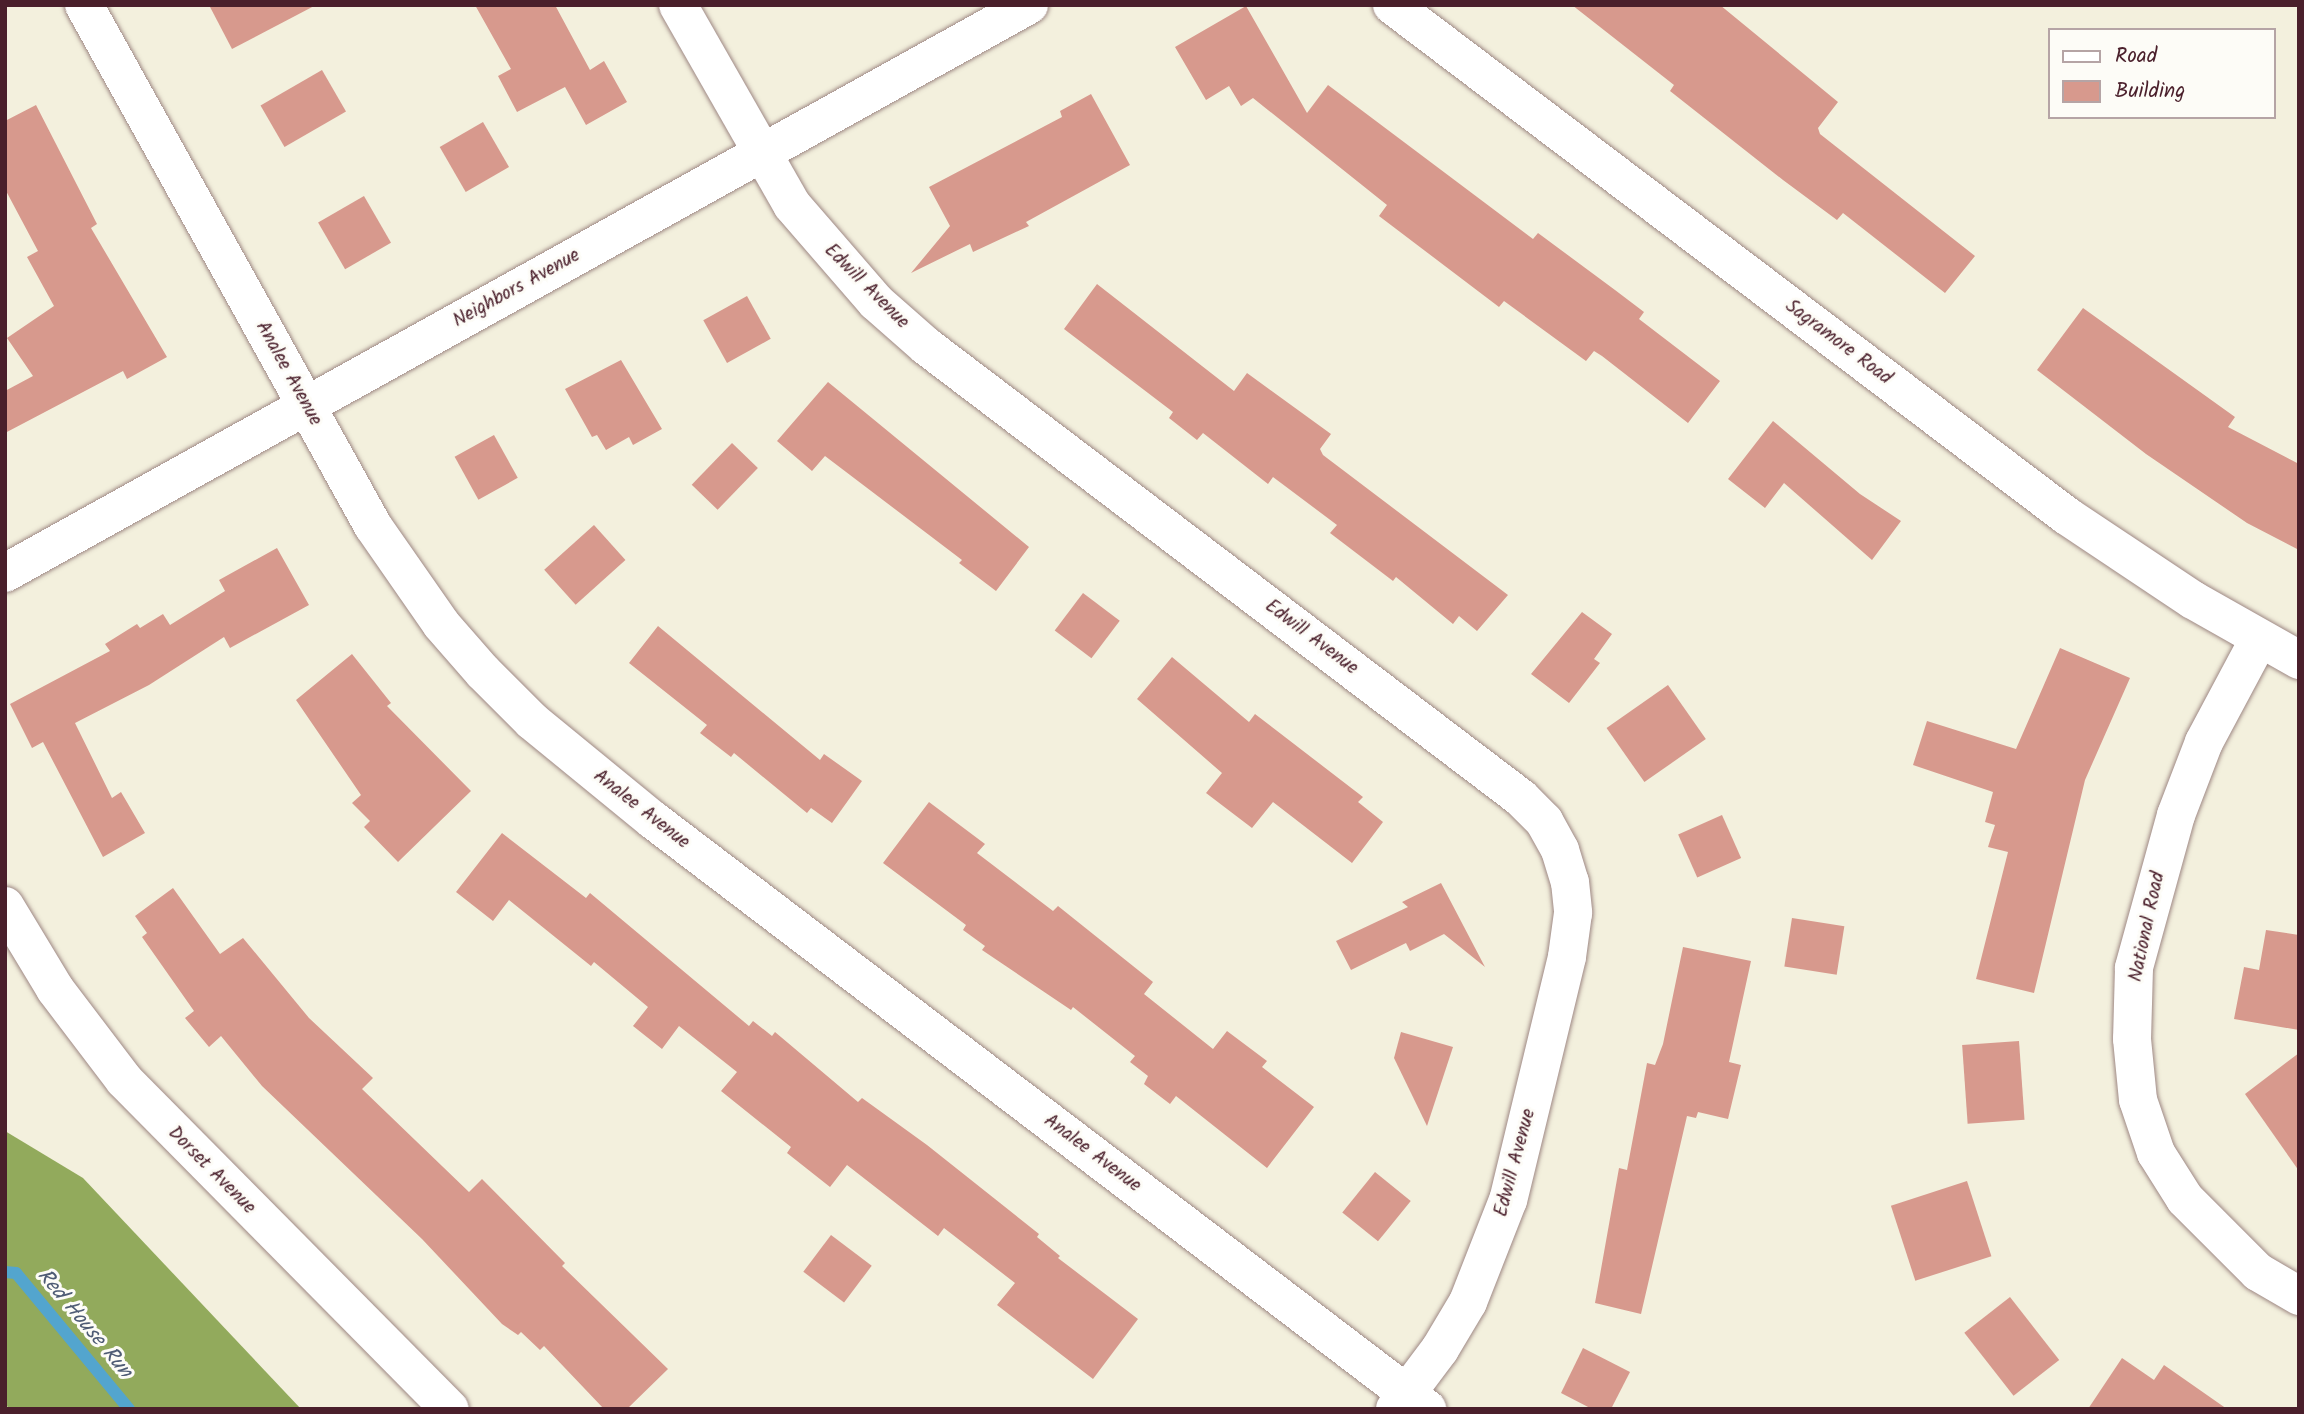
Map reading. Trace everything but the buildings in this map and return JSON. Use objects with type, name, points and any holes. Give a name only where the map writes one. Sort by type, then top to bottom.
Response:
[{"type":"street","name":"Analee Avenue","points":[[85,5],[305,407],[405,576],[449,634],[532,721],[653,820],[1410,1404]]},
{"type":"street","name":"Edwill Avenue","points":[[678,5],[760,154],[832,256],[916,337],[1521,798],[1544,821],[1560,850],[1570,882],[1573,913],[1567,957],[1507,1200],[1468,1302],[1410,1404]]},
{"type":"street","name":"Neighbors Avenue","points":[[5,573],[1029,5]]},
{"type":"street","name":"Sagramore Road","points":[[1392,5],[2067,516],[2130,561],[2299,660]]},
{"type":"street","name":"National Road","points":[[2259,639],[2204,742],[2176,814],[2134,968],[2132,1039],[2138,1100],[2156,1153],[2185,1199],[2259,1272],[2299,1296]]},
{"type":"street","name":"Dorset Avenue","points":[[5,906],[55,989],[124,1080],[450,1409]]},
{"type":"green space","points":[[5,1131],[83,1178],[301,1409],[9,1409],[5,1403]]},
{"type":"waterway","name":"Red House Run","points":[[5,1272],[16,1273],[129,1409]]}]
